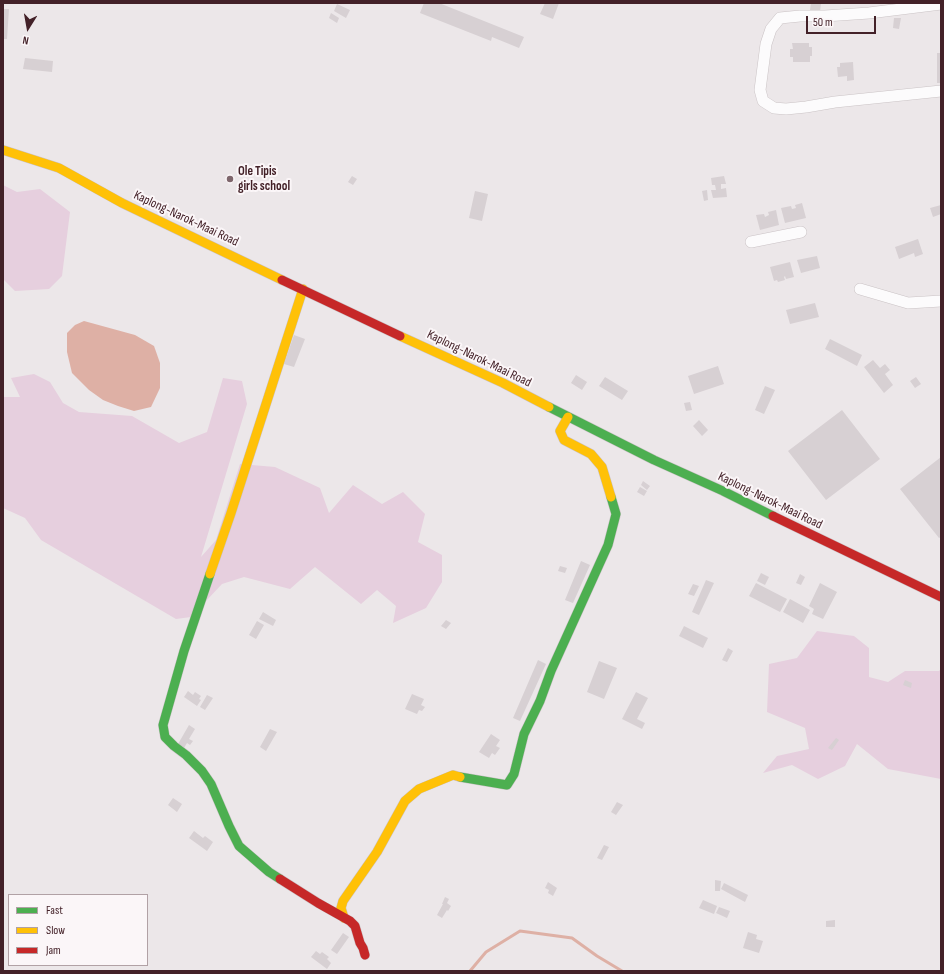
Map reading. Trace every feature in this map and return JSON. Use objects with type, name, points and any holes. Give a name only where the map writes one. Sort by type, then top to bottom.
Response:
[{"type":"main road","name":"Kaplong-Narok-Maai Road","points":[[3,150],[59,168],[122,203],[503,383],[654,460],[723,491],[941,598]]},
{"type":"main road","points":[[303,289],[231,513],[184,651],[163,725],[165,737],[192,760],[211,784],[239,846],[269,872],[355,926],[365,956]]},
{"type":"main road","points":[[344,918],[341,908],[343,901],[377,852],[405,801],[419,789],[453,775],[507,785],[514,774],[524,734],[540,701],[551,671],[608,545],[616,514],[602,467],[591,454],[564,440],[560,431],[568,417]]},
{"type":"street","points":[[941,4],[825,16],[780,18],[772,29],[766,44],[760,90],[763,101],[774,108],[786,109],[835,102],[941,91]]},
{"type":"street","points":[[751,242],[801,232]]},
{"type":"street","points":[[860,289],[908,303],[941,301]]},
{"type":"shaded area","points":[[3,185],[17,192],[40,189],[70,212],[62,276],[49,289],[15,291],[3,279]]},
{"type":"shaded area","points":[[84,321],[135,335],[154,346],[160,363],[160,388],[151,407],[134,411],[103,400],[89,390],[72,373],[67,352],[67,333],[75,325]]},
{"type":"shaded area","points":[[34,374],[50,382],[63,403],[79,412],[132,416],[179,443],[207,432],[223,378],[242,381],[247,404],[201,557],[216,540],[240,464],[275,467],[320,488],[329,513],[353,485],[382,504],[403,492],[425,514],[418,542],[442,555],[442,582],[426,608],[393,623],[396,606],[377,590],[361,604],[315,567],[290,589],[244,577],[222,584],[191,617],[176,619],[41,540],[25,518],[3,508],[3,397],[20,397],[11,378]]},
{"type":"shaded area","points":[[817,631],[854,636],[869,648],[869,677],[888,682],[905,671],[939,671],[941,669],[941,779],[888,769],[857,744],[845,766],[818,779],[792,765],[763,773],[777,756],[809,749],[805,728],[767,712],[769,664],[797,658]]},
{"type":"building","points":[[424,3],[439,3],[524,37],[519,48],[492,37],[491,41],[420,13]]},
{"type":"building","points":[[545,3],[559,3],[553,19],[540,14]]},
{"type":"building","points":[[811,3],[821,3],[820,12],[810,10]]},
{"type":"building","points":[[337,4],[350,10],[346,18],[334,11]]},
{"type":"building","points":[[3,9],[9,9],[7,39],[3,39]]},
{"type":"building","points":[[331,13],[339,18],[337,23],[329,18]]},
{"type":"building","points":[[894,18],[901,18],[899,29],[893,28]]},
{"type":"building","points":[[792,43],[809,43],[809,47],[812,47],[810,62],[793,62],[793,57],[790,57],[790,49],[793,49]]},
{"type":"building","points":[[937,53],[941,53],[941,83],[937,83]]},
{"type":"building","points":[[25,58],[53,61],[52,72],[23,69]]},
{"type":"building","points":[[853,62],[854,80],[847,81],[847,76],[838,77],[837,67],[840,67],[840,63]]},
{"type":"building","points":[[352,176],[357,179],[353,185],[348,182]]},
{"type":"building","points":[[724,176],[726,184],[721,184],[721,189],[726,188],[727,197],[713,198],[711,190],[716,190],[715,185],[712,185],[711,178]]},
{"type":"building","points":[[707,190],[708,200],[704,201],[702,191]]},
{"type":"building","points":[[475,191],[488,194],[482,221],[469,218]]},
{"type":"building","points":[[802,203],[806,218],[785,223],[781,208],[791,206],[792,209],[796,208],[795,205]]},
{"type":"building","points":[[941,205],[941,214],[933,217],[930,208]]},
{"type":"building","points":[[776,210],[779,225],[760,230],[756,215],[764,214],[765,217],[769,215],[768,212]]},
{"type":"building","points":[[918,239],[923,254],[915,257],[914,253],[899,259],[895,247]]},
{"type":"building","points":[[817,256],[820,268],[801,273],[797,260]]},
{"type":"building","points":[[790,262],[794,277],[786,279],[785,276],[785,280],[778,282],[777,280],[774,281],[770,267]]},
{"type":"building","points":[[815,303],[819,317],[790,324],[786,310]]},
{"type":"building","points":[[294,335],[305,339],[294,367],[284,364]]},
{"type":"building","points":[[830,339],[862,355],[857,366],[825,349]]},
{"type":"building","points":[[873,360],[880,368],[885,364],[890,370],[885,374],[893,385],[884,393],[864,367]]},
{"type":"building","points":[[718,366],[724,384],[694,394],[688,376]]},
{"type":"building","points":[[576,375],[587,382],[582,390],[571,383]]},
{"type":"building","points":[[605,377],[628,391],[622,400],[599,386]]},
{"type":"building","points":[[916,377],[921,384],[915,388],[910,381]]},
{"type":"building","points":[[765,386],[775,390],[764,414],[755,410]]},
{"type":"building","points":[[690,402],[692,410],[686,411],[684,403]]},
{"type":"building","points":[[842,410],[880,459],[826,500],[788,451]]},
{"type":"building","points":[[699,420],[708,430],[702,436],[693,426]]},
{"type":"building","points":[[941,457],[941,537],[939,538],[900,489]]},
{"type":"building","points":[[643,481],[650,486],[647,490],[641,485]]},
{"type":"building","points":[[640,487],[647,491],[644,496],[637,492]]},
{"type":"building","points":[[581,561],[590,565],[573,603],[565,600]]},
{"type":"building","points":[[560,566],[567,568],[565,573],[558,571]]},
{"type":"building","points":[[761,573],[769,577],[765,585],[757,581]]},
{"type":"building","points":[[800,574],[805,577],[801,585],[796,583]]},
{"type":"building","points":[[706,580],[714,583],[699,615],[692,612]]},
{"type":"building","points":[[756,583],[787,599],[780,612],[749,596]]},
{"type":"building","points":[[820,583],[837,592],[823,619],[812,614],[814,609],[809,606]]},
{"type":"building","points":[[693,584],[699,586],[694,596],[688,594]]},
{"type":"building","points":[[790,599],[810,610],[803,623],[783,612]]},
{"type":"building","points":[[263,612],[276,620],[273,626],[259,619]]},
{"type":"building","points":[[446,620],[451,623],[446,629],[441,626]]},
{"type":"building","points":[[257,621],[264,625],[256,639],[249,635]]},
{"type":"building","points":[[684,626],[708,638],[703,648],[679,636]]},
{"type":"building","points":[[728,648],[733,651],[727,662],[722,660]]},
{"type":"building","points":[[538,660],[546,664],[520,721],[513,718]]},
{"type":"building","points":[[599,661],[617,668],[604,699],[587,692]]},
{"type":"building","points":[[905,680],[912,683],[911,688],[903,685]]},
{"type":"building","points":[[188,691],[193,695],[195,692],[201,696],[199,699],[201,700],[197,706],[184,697]]},
{"type":"building","points":[[636,692],[648,698],[637,719],[645,723],[642,729],[622,719]]},
{"type":"building","points":[[412,694],[424,699],[421,705],[425,707],[422,711],[419,710],[417,714],[405,709]]},
{"type":"building","points":[[207,695],[213,698],[205,710],[200,707]]},
{"type":"building","points":[[189,725],[195,729],[189,739],[193,741],[190,745],[187,743],[184,748],[178,744]]},
{"type":"building","points":[[270,729],[277,732],[266,751],[260,747]]},
{"type":"building","points":[[491,734],[500,740],[496,746],[500,748],[495,755],[492,753],[489,758],[479,752]]},
{"type":"building","points":[[836,738],[839,740],[832,750],[828,748]]},
{"type":"building","points":[[173,798],[182,804],[177,812],[168,805]]},
{"type":"building","points":[[617,802],[623,805],[616,815],[611,812]]},
{"type":"building","points":[[194,831],[203,838],[205,836],[213,842],[207,851],[189,838]]},
{"type":"building","points":[[604,845],[609,847],[602,860],[597,858]]},
{"type":"building","points":[[715,880],[721,881],[720,891],[715,891]]},
{"type":"building","points":[[548,882],[557,888],[553,896],[548,893],[549,890],[545,888]]},
{"type":"building","points":[[724,883],[748,895],[745,902],[721,889]]},
{"type":"building","points":[[445,897],[449,899],[447,903],[451,906],[442,918],[437,915]]},
{"type":"building","points":[[703,900],[717,906],[714,914],[699,908]]},
{"type":"building","points":[[719,907],[730,911],[727,918],[716,913]]},
{"type":"building","points":[[835,920],[835,927],[826,927],[826,921]]},
{"type":"building","points":[[748,932],[757,935],[756,939],[763,941],[759,953],[743,948]]},
{"type":"building","points":[[343,933],[349,937],[337,954],[331,950]]},
{"type":"building","points":[[316,951],[320,954],[322,952],[329,957],[327,959],[331,963],[327,969],[311,957]]},
{"type":"waterway","points":[[470,971],[486,952],[520,931],[572,938],[597,956],[622,971]]},
{"type":"traffic: fast","points":[[549,407],[654,460],[723,491],[773,516]]},
{"type":"traffic: fast","points":[[460,777],[507,785],[514,774],[524,734],[540,701],[551,671],[608,545],[616,514],[611,497]]},
{"type":"traffic: fast","points":[[210,574],[184,651],[163,725],[165,737],[202,771],[211,784],[239,846],[269,872],[280,879]]},
{"type":"traffic: slow","points":[[3,150],[59,168],[122,203],[282,280]]},
{"type":"traffic: slow","points":[[210,574],[303,289]]},
{"type":"traffic: slow","points":[[400,336],[503,383],[549,407]]},
{"type":"traffic: slow","points":[[568,417],[560,431],[564,440],[591,454],[602,467],[611,497]]},
{"type":"traffic: slow","points":[[344,918],[341,908],[343,901],[377,852],[405,801],[419,789],[453,775],[460,777]]},
{"type":"traffic: jam","points":[[282,280],[400,336]]},
{"type":"traffic: jam","points":[[773,516],[941,597]]},
{"type":"traffic: jam","points":[[280,879],[350,921],[355,926],[365,955]]},
{"type":"place","name":"Ole Tipis girls school","points":[[230,179]]}]
